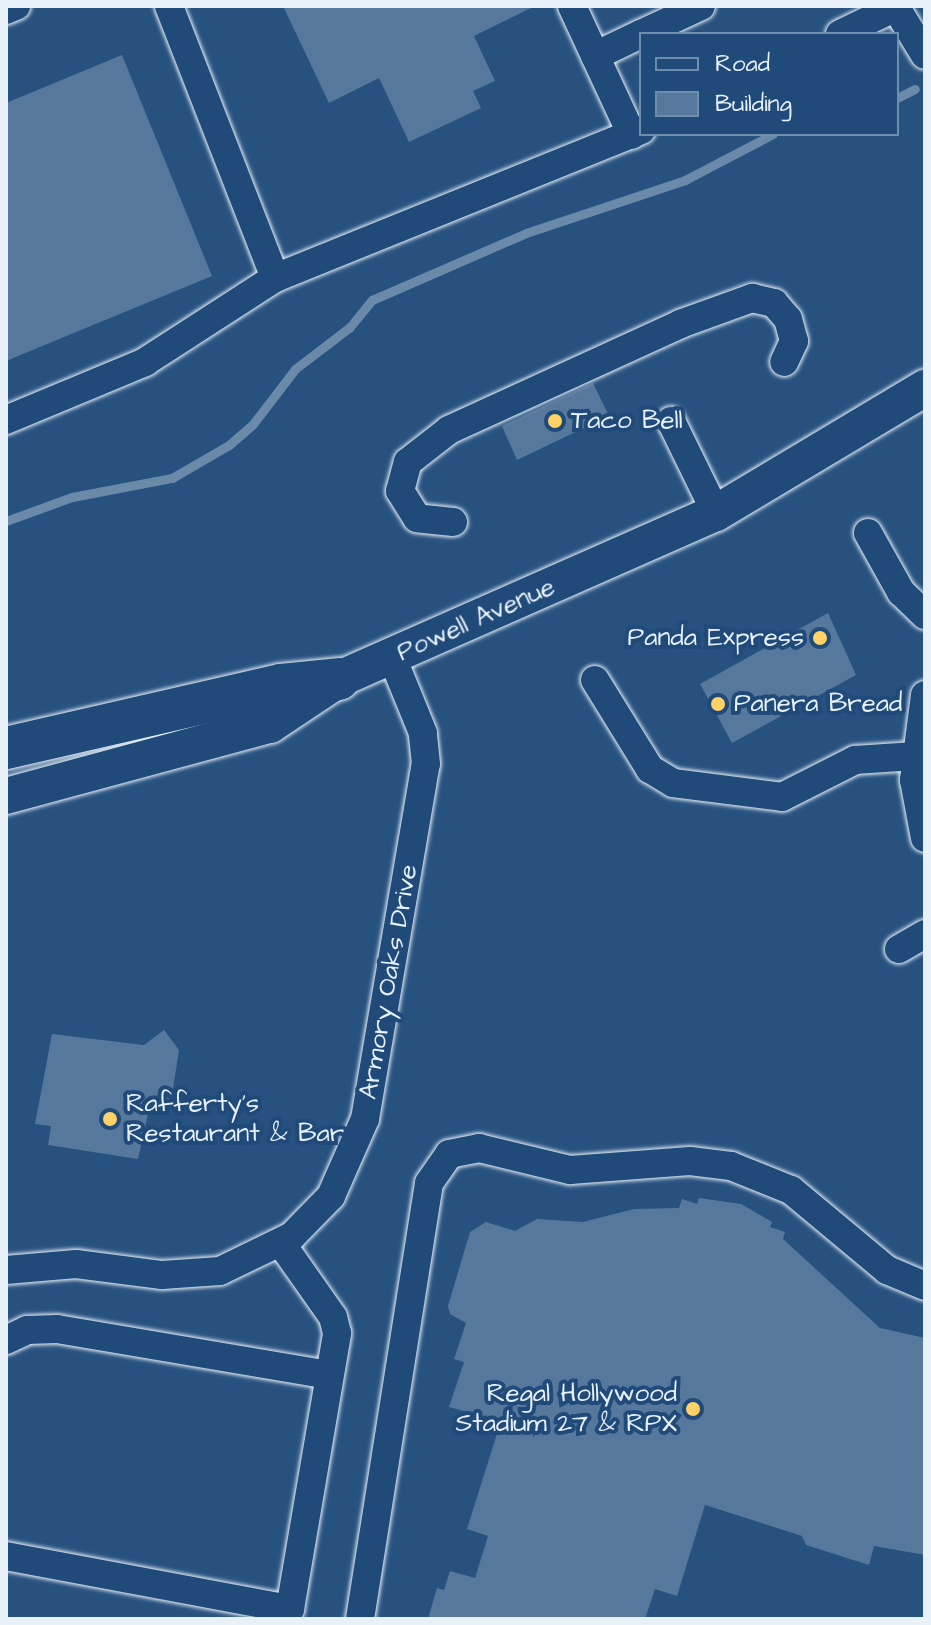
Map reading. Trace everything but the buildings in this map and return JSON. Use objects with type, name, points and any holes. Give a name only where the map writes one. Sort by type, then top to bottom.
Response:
[{"type":"highway","points":[[6,748],[281,685],[339,679]]},
{"type":"main road","name":"Powell Avenue","points":[[6,796],[270,725],[339,679],[716,513],[925,388]]},
{"type":"street","points":[[6,10],[16,6]]},
{"type":"street","points":[[169,6],[275,278]]},
{"type":"street","points":[[6,420],[145,362],[275,278],[636,132],[572,6]]},
{"type":"street","points":[[645,32],[701,6]]},
{"type":"street","points":[[844,32],[896,6],[925,55]]},
{"type":"street","points":[[595,56],[639,35]]},
{"type":"street","points":[[453,522],[417,518],[400,491],[408,462],[449,430],[680,324],[752,298],[774,303],[788,319],[794,341],[784,362]]},
{"type":"street","points":[[671,421],[716,513]]},
{"type":"street","points":[[868,533],[901,592],[925,615]]},
{"type":"street","name":"Armory Oaks Drive","points":[[6,1270],[76,1264],[192,1275],[244,1263],[281,1243],[312,1218],[344,1175],[372,1086],[426,764],[423,733],[392,657]]},
{"type":"street","points":[[595,680],[650,769],[673,783],[782,797],[855,760],[915,756]]},
{"type":"street","points":[[925,695],[915,756],[925,838]]},
{"type":"street","points":[[899,949],[925,934]]},
{"type":"street","points":[[360,1619],[429,1183],[449,1154],[479,1148],[570,1170],[690,1161],[731,1166],[791,1190],[887,1270],[925,1286]]},
{"type":"street","points":[[6,1556],[289,1614],[337,1324],[281,1243]]},
{"type":"street","points":[[6,1340],[27,1330],[57,1329],[329,1375]]},
{"type":"waterway","points":[[899,97],[915,89]]},
{"type":"waterway","points":[[6,521],[72,497],[172,478],[229,445],[253,424],[295,369],[350,327],[372,300],[526,233],[685,180],[769,136]]},
{"type":"place","name":"Taco Bell","points":[[555,421]]},
{"type":"place","name":"Panda Express","points":[[820,638]]},
{"type":"place","name":"Panera Bread","points":[[718,704]]},
{"type":"place","name":"Rafferty's Restaurant & Bar","points":[[110,1119]]},
{"type":"place","name":"Regal Hollywood Stadium 27 & RPX","points":[[693,1409]]}]
